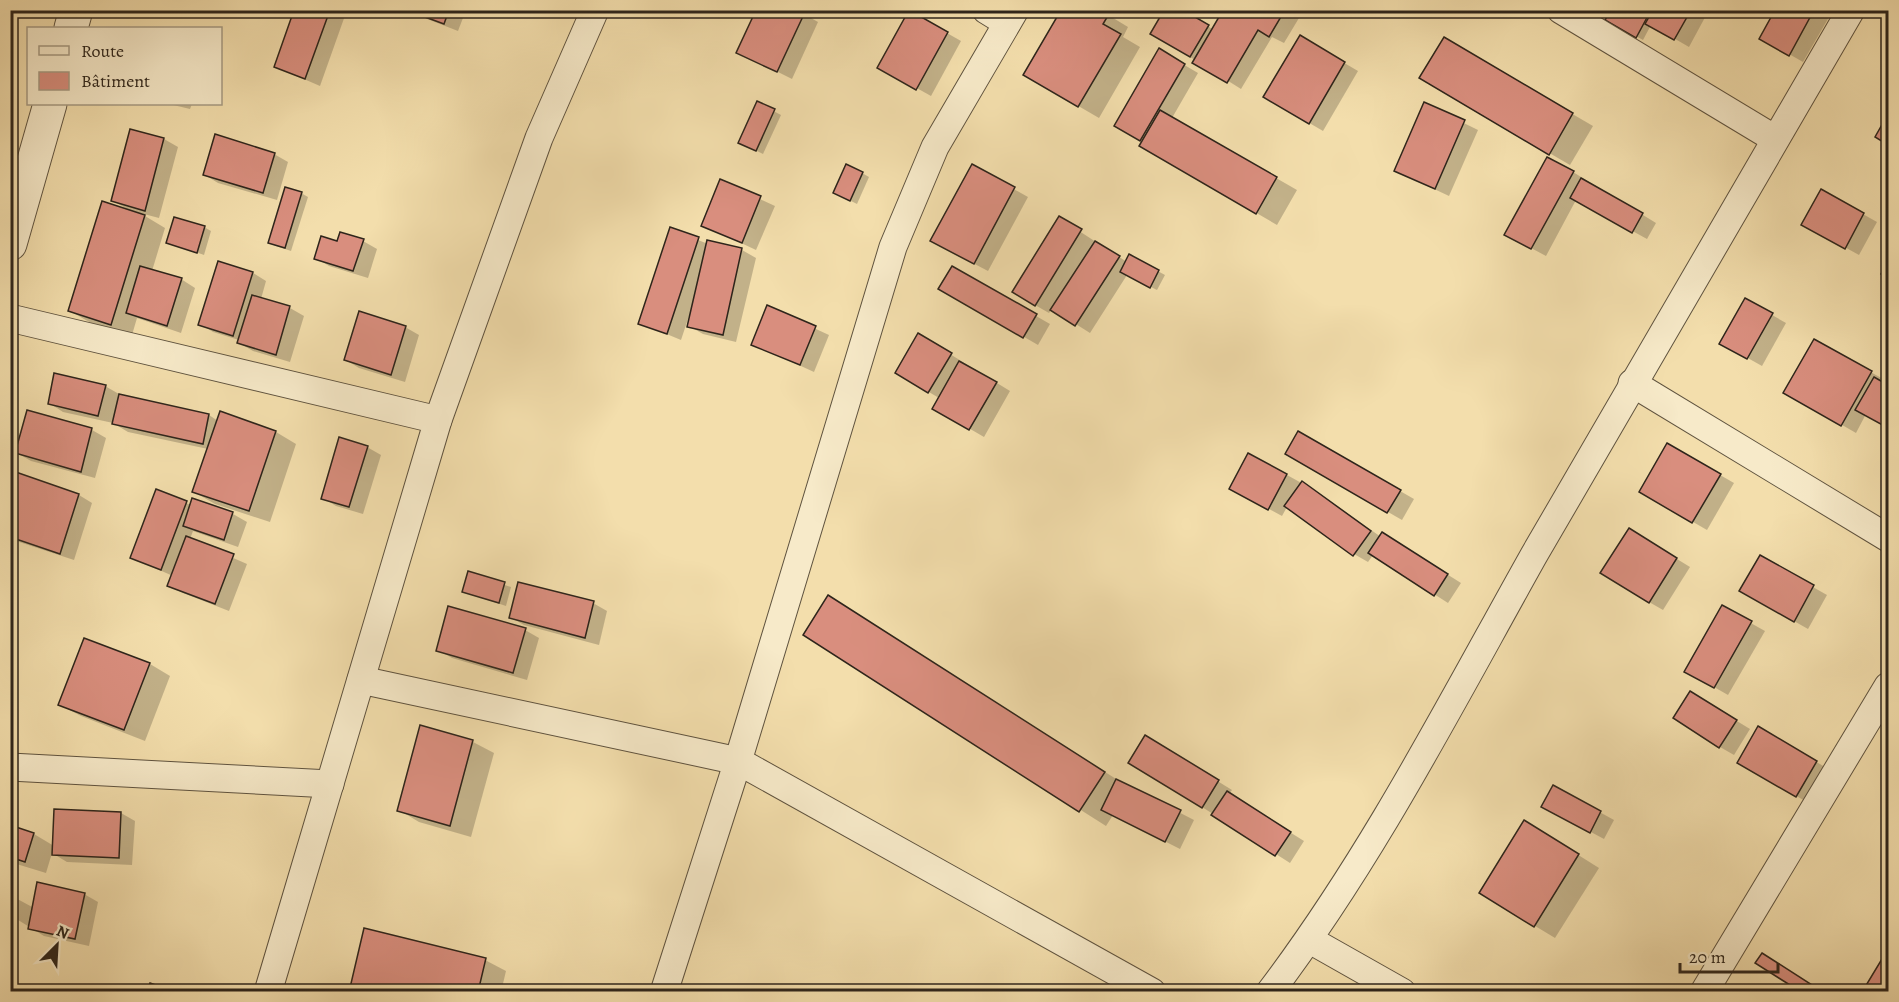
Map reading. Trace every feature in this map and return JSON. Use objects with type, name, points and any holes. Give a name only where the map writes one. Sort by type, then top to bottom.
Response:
[{"type":"street","points":[[71,27],[76,10]]},
{"type":"street","points":[[268,992],[438,420],[539,138],[596,10]]},
{"type":"street","points":[[1561,10],[1775,139]]},
{"type":"street","points":[[1270,992],[1310,940],[1361,861],[1632,383],[1851,10]]},
{"type":"street","points":[[664,992],[738,761],[892,247],[935,147],[1003,15]]},
{"type":"street","points":[[13,229],[50,105]]},
{"type":"street","points":[[10,318],[438,420]]},
{"type":"street","points":[[1632,383],[1888,538]]},
{"type":"street","points":[[361,680],[738,761],[1152,992]]},
{"type":"street","points":[[1704,992],[1888,686]]},
{"type":"street","points":[[10,768],[330,784]]},
{"type":"street","points":[[1310,940],[1402,992]]},
{"type":"building","points":[[294,10],[330,10],[305,79],[274,67]]},
{"type":"building","points":[[406,10],[449,10],[444,24]]},
{"type":"building","points":[[756,10],[805,12],[777,72],[736,53]]},
{"type":"building","points":[[909,10],[948,32],[916,90],[877,68]]},
{"type":"building","points":[[1061,10],[1102,10],[1109,14],[1103,24],[1121,34],[1078,107],[1023,75]]},
{"type":"building","points":[[1164,10],[1183,10],[1209,25],[1190,57],[1150,34]]},
{"type":"building","points":[[1223,10],[1285,10],[1269,37],[1258,30],[1227,83],[1192,63]]},
{"type":"building","points":[[1611,10],[1651,10],[1636,38],[1605,20]]},
{"type":"building","points":[[1653,10],[1691,10],[1674,40],[1645,24]]},
{"type":"building","points":[[1775,10],[1814,10],[1789,56],[1759,39]]},
{"type":"building","points":[[1300,35],[1345,62],[1309,124],[1263,97]]},
{"type":"building","points":[[1444,37],[1573,113],[1549,155],[1419,78]]},
{"type":"building","points":[[1159,48],[1185,64],[1140,141],[1114,126]]},
{"type":"building","points":[[757,101],[775,109],[756,151],[738,143]]},
{"type":"building","points":[[1424,102],[1465,120],[1435,189],[1394,171]]},
{"type":"building","points":[[1160,110],[1277,177],[1256,214],[1139,146]]},
{"type":"building","points":[[1888,114],[1888,145],[1875,137]]},
{"type":"building","points":[[130,129],[164,138],[145,211],[111,201]]},
{"type":"building","points":[[215,134],[275,153],[263,193],[203,175]]},
{"type":"building","points":[[1547,157],[1574,171],[1531,249],[1504,235]]},
{"type":"building","points":[[846,164],[863,172],[850,201],[833,193]]},
{"type":"building","points":[[972,164],[1015,187],[974,264],[930,241]]},
{"type":"building","points":[[1581,178],[1643,213],[1632,233],[1570,198]]},
{"type":"building","points":[[720,179],[761,196],[742,243],[701,226]]},
{"type":"building","points":[[285,187],[302,192],[285,248],[268,243]]},
{"type":"building","points":[[1821,189],[1864,213],[1845,249],[1801,225]]},
{"type":"building","points":[[102,201],[145,215],[111,325],[68,311]]},
{"type":"building","points":[[1059,216],[1082,229],[1035,306],[1012,292]]},
{"type":"building","points":[[174,217],[205,226],[197,253],[166,243]]},
{"type":"building","points":[[670,227],[699,237],[667,334],[638,324]]},
{"type":"building","points":[[340,232],[364,239],[353,271],[314,259],[321,236],[337,241]]},
{"type":"building","points":[[707,240],[742,248],[723,335],[687,327]]},
{"type":"building","points":[[1095,241],[1120,256],[1075,326],[1050,310]]},
{"type":"building","points":[[1129,254],[1159,270],[1150,288],[1120,272]]},
{"type":"building","points":[[218,261],[253,272],[233,336],[198,325]]},
{"type":"building","points":[[1888,261],[1888,278],[1881,274]]},
{"type":"building","points":[[140,266],[182,278],[167,326],[126,313]]},
{"type":"building","points":[[952,266],[1037,314],[1023,338],[938,289]]},
{"type":"building","points":[[252,295],[290,306],[276,355],[237,343]]},
{"type":"building","points":[[1745,298],[1773,313],[1747,359],[1719,344]]},
{"type":"building","points":[[767,305],[816,326],[800,365],[751,345]]},
{"type":"building","points":[[359,311],[406,326],[391,375],[344,360]]},
{"type":"building","points":[[918,333],[952,353],[928,393],[895,373]]},
{"type":"building","points":[[1814,339],[1872,371],[1841,426],[1783,393]]},
{"type":"building","points":[[959,361],[997,382],[969,430],[932,409]]},
{"type":"building","points":[[54,373],[106,385],[98,416],[48,404]]},
{"type":"building","points":[[1874,377],[1888,385],[1888,428],[1855,410]]},
{"type":"building","points":[[119,394],[209,414],[203,444],[112,424]]},
{"type":"building","points":[[27,410],[92,428],[81,472],[15,453]]},
{"type":"building","points":[[220,411],[276,431],[249,511],[192,492]]},
{"type":"building","points":[[1298,431],[1401,490],[1387,513],[1285,454]]},
{"type":"building","points":[[339,437],[368,446],[349,507],[321,499]]},
{"type":"building","points":[[1667,443],[1721,474],[1692,523],[1639,492]]},
{"type":"building","points":[[1248,453],[1287,474],[1268,510],[1229,489]]},
{"type":"building","points":[[10,470],[79,494],[60,554],[10,537]]},
{"type":"building","points":[[1302,481],[1371,531],[1353,556],[1284,506]]},
{"type":"building","points":[[156,489],[187,501],[161,570],[130,558]]},
{"type":"building","points":[[192,498],[233,512],[224,540],[183,526]]},
{"type":"building","points":[[1629,528],[1677,558],[1649,603],[1600,573]]},
{"type":"building","points":[[1382,532],[1448,574],[1434,596],[1368,553]]},
{"type":"building","points":[[186,536],[234,554],[215,604],[167,586]]},
{"type":"building","points":[[1760,555],[1814,585],[1794,622],[1739,591]]},
{"type":"building","points":[[468,571],[505,582],[499,603],[462,592]]},
{"type":"building","points":[[518,582],[594,601],[585,638],[509,618]]},
{"type":"building","points":[[828,595],[1105,772],[1079,812],[803,635]]},
{"type":"building","points":[[1722,605],[1752,621],[1714,688],[1684,672]]},
{"type":"building","points":[[448,606],[526,628],[513,673],[436,651]]},
{"type":"building","points":[[84,638],[150,663],[124,730],[58,705]]},
{"type":"building","points":[[1690,691],[1737,720],[1719,748],[1673,718]]},
{"type":"building","points":[[420,725],[473,740],[450,826],[397,811]]},
{"type":"building","points":[[1758,726],[1817,761],[1796,797],[1737,763]]},
{"type":"building","points":[[1145,735],[1219,780],[1202,808],[1128,763]]},
{"type":"building","points":[[1116,779],[1181,810],[1165,842],[1101,810]]},
{"type":"building","points":[[1553,785],[1601,811],[1590,833],[1541,807]]},
{"type":"building","points":[[1227,791],[1291,832],[1275,856],[1211,815]]},
{"type":"building","points":[[54,809],[121,812],[119,858],[52,855]]},
{"type":"building","points":[[1524,820],[1579,854],[1534,927],[1479,893]]},
{"type":"building","points":[[10,825],[34,833],[25,862],[10,857]]},
{"type":"building","points":[[37,882],[85,893],[75,939],[28,929]]},
{"type":"building","points":[[364,928],[486,958],[478,992],[349,992]]},
{"type":"building","points":[[1888,949],[1888,992],[1862,992]]},
{"type":"building","points":[[1762,953],[1823,992],[1801,992],[1755,963]]},
{"type":"building","points":[[150,983],[175,992],[147,992]]}]
